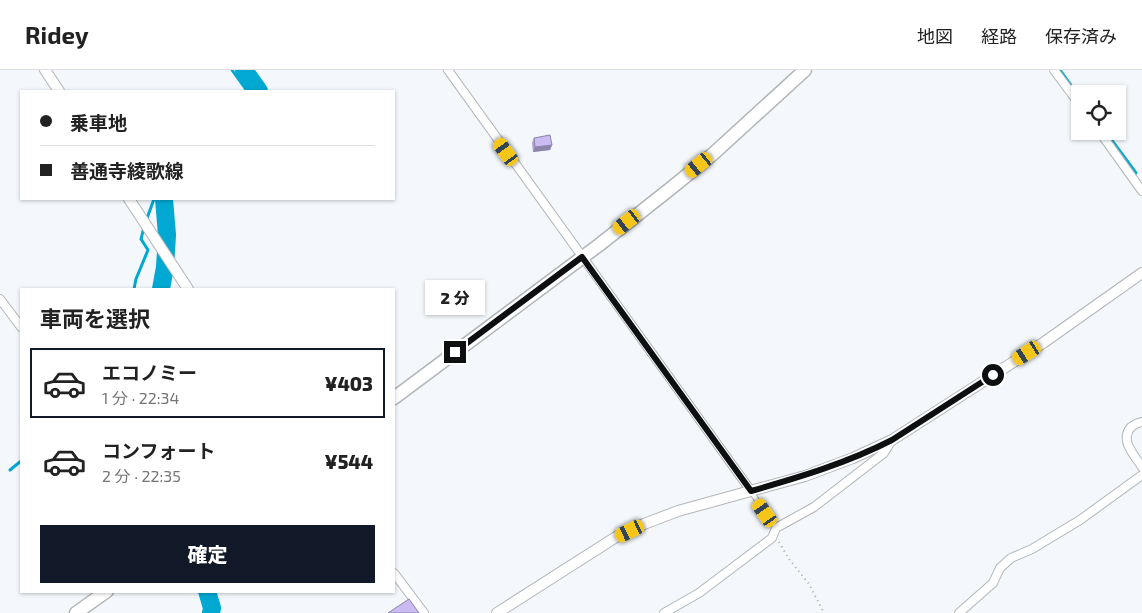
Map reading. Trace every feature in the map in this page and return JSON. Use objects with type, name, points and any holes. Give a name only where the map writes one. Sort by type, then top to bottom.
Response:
[{"type":"main road","points":[[395,397],[582,257],[713,154],[805,70]]},
{"type":"main road","points":[[76,613],[104,593]]},
{"type":"street","points":[[45,70],[58,90]]},
{"type":"street","points":[[448,70],[751,491]]},
{"type":"street","points":[[1054,70],[1071,93]]},
{"type":"street","points":[[1105,140],[1142,191]]},
{"type":"street","points":[[130,200],[187,288]]},
{"type":"street","points":[[497,613],[616,538],[644,524],[678,512],[805,476],[892,440],[1044,342],[1142,274]]},
{"type":"street","points":[[0,299],[20,326]]},
{"type":"street","points":[[1142,422],[1130,428],[1126,434],[1126,440],[1142,468]]},
{"type":"street","points":[[664,613],[699,593],[772,538],[775,531],[822,501],[884,453],[892,440]]},
{"type":"street","points":[[959,613],[994,583],[1000,568],[1011,558],[1032,549],[1080,520],[1142,475]]},
{"type":"street","points":[[395,574],[424,613]]},
{"type":"lane","points":[[751,491],[775,531]]},
{"type":"path","points":[[775,531],[789,559],[809,584],[824,613]]},
{"type":"building","points":[[550,135],[552,145],[535,147],[534,138]]},
{"type":"building","points":[[409,599],[419,613],[388,613]]},
{"type":"waterway","points":[[232,70],[246,90]]},
{"type":"waterway","points":[[244,70],[258,90]]},
{"type":"waterway","points":[[1060,70],[1071,85]]},
{"type":"waterway","points":[[1112,140],[1136,173]]},
{"type":"waterway","points":[[146,221],[154,200]]},
{"type":"waterway","points":[[161,288],[165,267],[167,235],[164,200]]},
{"type":"waterway","points":[[134,288],[148,250],[141,239],[144,227]]},
{"type":"waterway","points":[[10,470],[20,462]]},
{"type":"waterway","points":[[208,593],[212,608],[211,613]]},
{"type":"route","points":[[455,352],[582,257],[751,491],[805,476],[876,448],[892,440],[993,375]]}]
